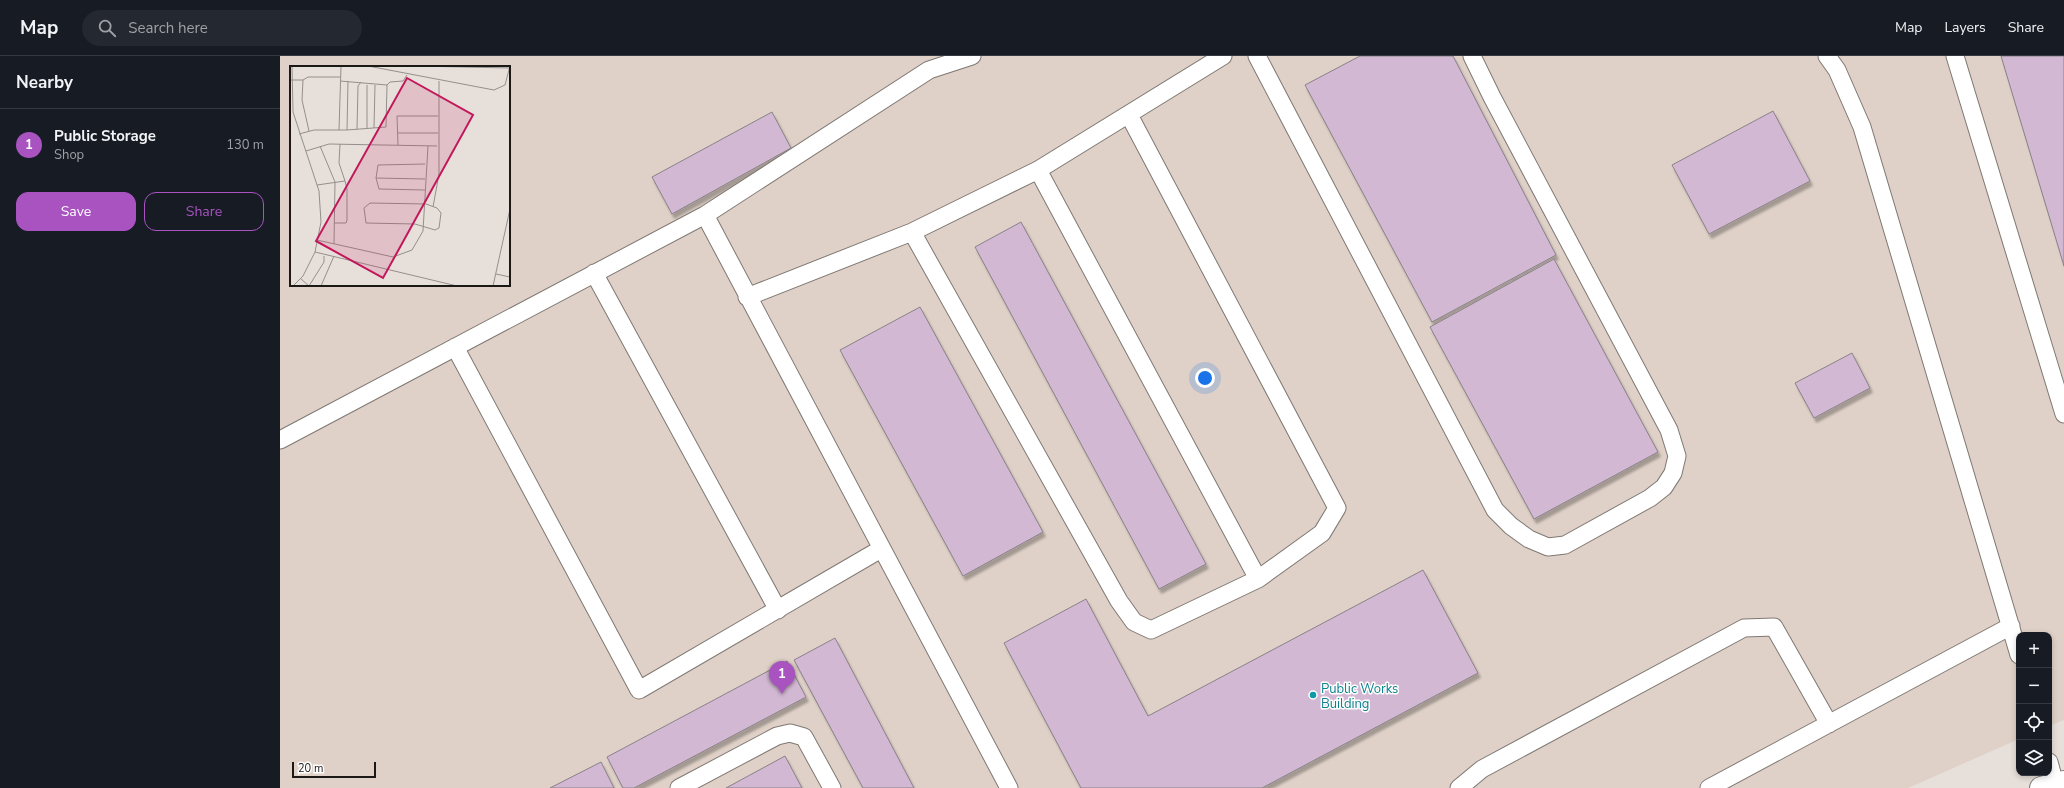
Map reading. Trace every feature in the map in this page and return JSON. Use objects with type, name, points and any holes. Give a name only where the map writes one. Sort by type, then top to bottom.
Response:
[{"type":"lane","points":[[280,440],[594,272],[705,215],[930,70],[972,56]]},
{"type":"lane","points":[[747,297],[912,232],[1038,170],[1223,56]]},
{"type":"lane","points":[[1257,56],[1495,510],[1511,526],[1529,539],[1548,547],[1564,545],[1650,498],[1664,487],[1673,472],[1677,456],[1669,430],[1492,97],[1472,56]]},
{"type":"lane","points":[[1827,56],[1837,70],[1862,127],[2016,644]]},
{"type":"lane","points":[[1955,56],[2064,414]]},
{"type":"lane","points":[[912,232],[1115,594],[1134,622],[1150,630],[1258,579],[1322,533],[1337,508],[1128,115]]},
{"type":"lane","points":[[1038,170],[1258,579]]},
{"type":"lane","points":[[705,215],[747,297],[1009,788]]},
{"type":"lane","points":[[594,272],[778,610]]},
{"type":"lane","points":[[455,347],[639,690],[881,549]]},
{"type":"lane","points":[[1709,788],[2011,626]]},
{"type":"lane","points":[[1459,788],[1482,769],[1744,628],[1774,627],[1829,724]]},
{"type":"lane","points":[[679,788],[777,736],[790,733],[804,737],[832,788]]},
{"type":"shaded area","points":[[280,56],[2064,56],[2064,720],[2052,725],[2052,632],[2016,632],[2016,740],[1908,788],[280,788]]},
{"type":"building","points":[[1360,56],[1453,56],[1556,255],[1432,322],[1305,85]]},
{"type":"building","points":[[2001,56],[2064,56],[2064,266]]},
{"type":"building","points":[[1773,111],[1810,181],[1709,234],[1672,165]]},
{"type":"building","points":[[772,112],[791,148],[672,214],[652,177]]},
{"type":"building","points":[[1021,222],[1206,564],[1159,589],[975,247]]},
{"type":"building","points":[[1554,259],[1658,452],[1534,519],[1430,327]]},
{"type":"building","points":[[920,307],[1043,532],[963,576],[840,350]]},
{"type":"building","points":[[1852,353],[1870,388],[1814,418],[1795,383]]},
{"type":"building","name":"Public Works Building","points":[[1423,570],[1478,673],[1262,788],[1081,788],[1004,643],[1086,599],[1148,716]]},
{"type":"building","points":[[835,638],[914,788],[863,788],[794,660]]},
{"type":"building","points":[[787,661],[806,697],[634,788],[623,788],[607,757]]},
{"type":"building","points":[[785,756],[802,788],[726,788]]},
{"type":"building","points":[[601,762],[614,788],[550,788]]},
{"type":"place","name":"Public Storage","points":[[782,694]]},
{"type":"place","name":"Public Works Building","points":[[1313,695]]}]
